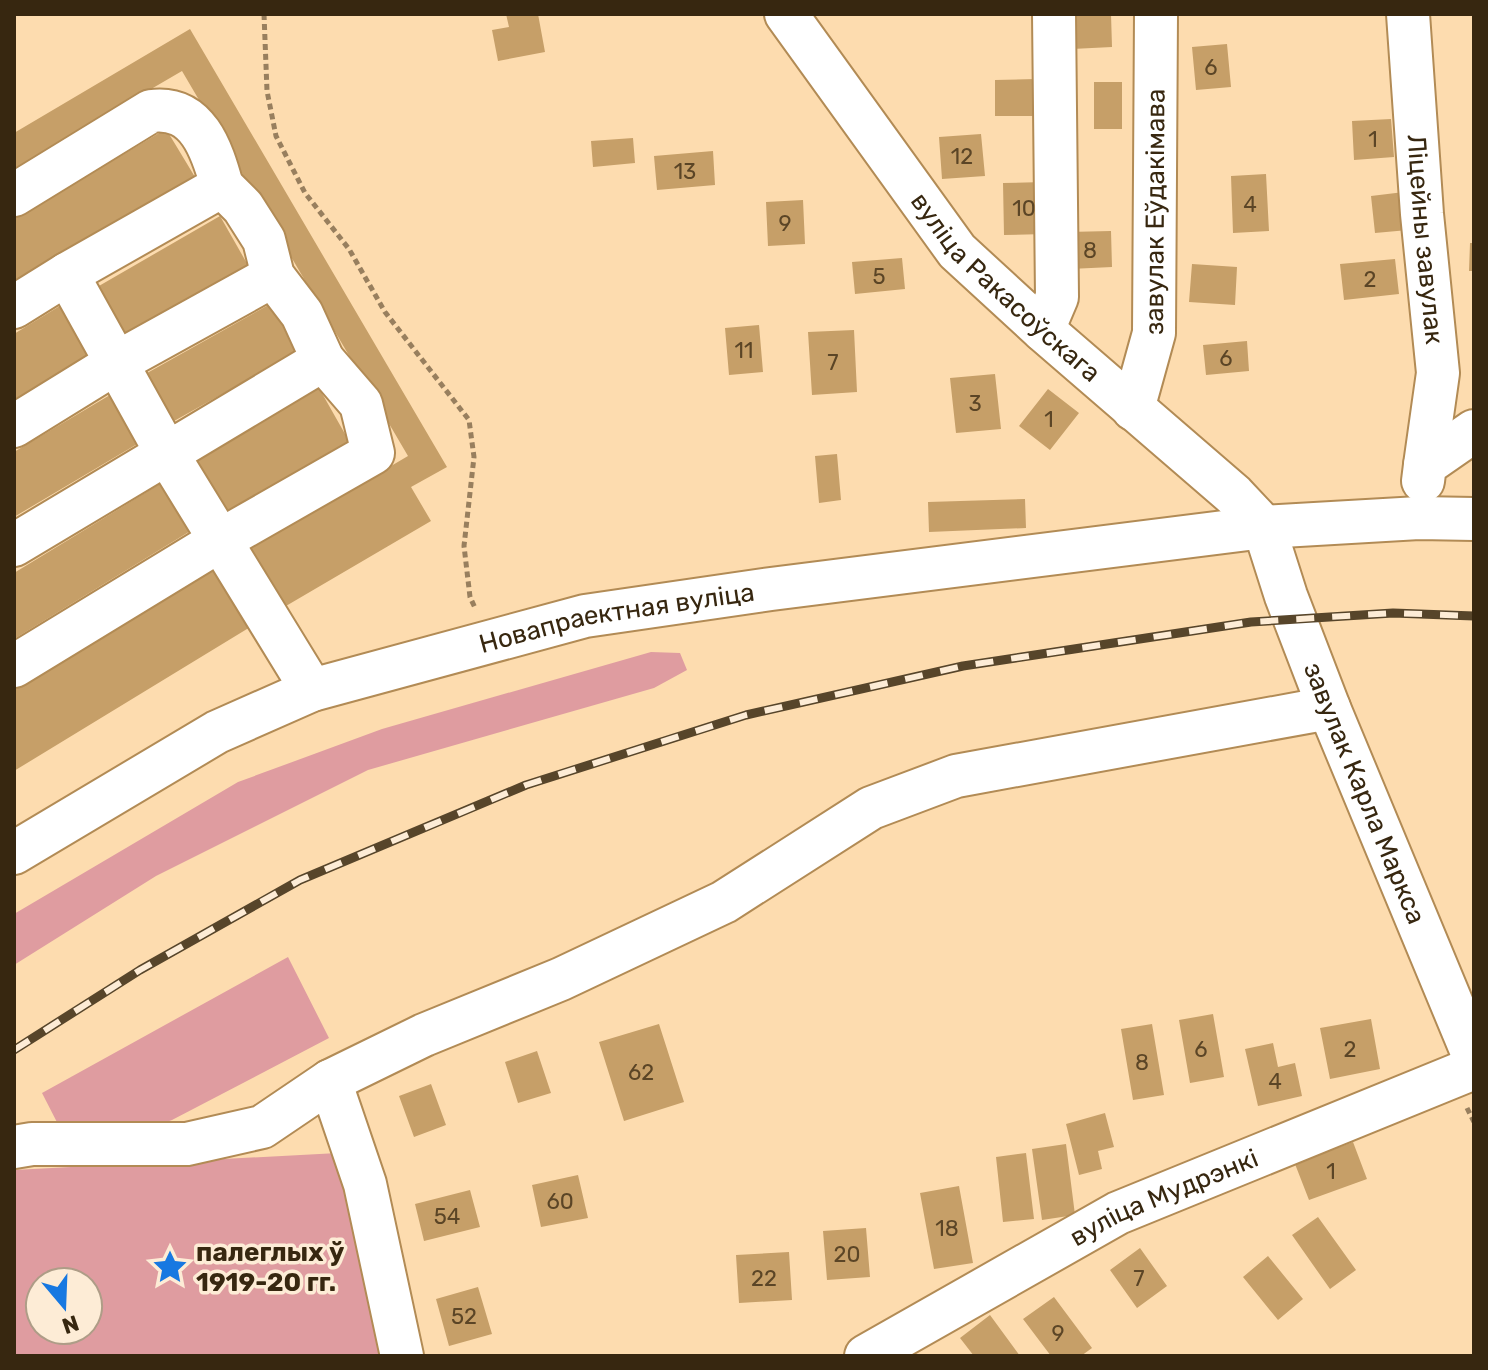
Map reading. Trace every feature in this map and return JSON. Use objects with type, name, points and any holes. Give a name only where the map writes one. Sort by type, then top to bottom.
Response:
[{"type":"street","name":"вуліца Ракасоўскага","points":[[786,14],[957,251],[1043,330],[1234,495],[1264,527]]},
{"type":"street","points":[[1043,330],[1057,297],[1054,14]]},
{"type":"street","name":"завулак Еўдакімава","points":[[1133,409],[1154,333],[1156,14]]},
{"type":"street","name":"Ліцейны завулак","points":[[1408,14],[1422,214],[1438,373],[1425,465]]},
{"type":"street","points":[[14,195],[151,111],[169,109],[187,120],[210,146],[222,186],[243,207],[264,240],[273,276],[302,314],[323,360],[361,404],[373,453],[219,541],[14,666]]},
{"type":"street","points":[[14,307],[222,186]]},
{"type":"street","points":[[67,274],[166,452],[312,690]]},
{"type":"street","points":[[14,426],[116,363],[273,276]]},
{"type":"street","points":[[14,545],[323,360]]},
{"type":"street","points":[[1419,518],[1425,465],[1474,431]]},
{"type":"street","name":"Новапраектная вуліца","points":[[14,853],[217,732],[312,690],[585,616],[771,589],[1264,527],[1419,518],[1474,519]]},
{"type":"street","name":"завулак Карла Маркса","points":[[1264,527],[1286,596],[1329,708],[1474,1057]]},
{"type":"street","points":[[14,1147],[32,1144],[187,1144],[262,1127],[330,1081],[424,1035],[561,979],[724,902],[871,808],[956,776],[1329,708]]},
{"type":"street","name":"вуліца Мудрэнкі","points":[[866,1356],[1118,1213],[1474,1068]]},
{"type":"street","points":[[330,1081],[365,1184],[402,1356]]},
{"type":"path","points":[[264,14],[267,91],[276,136],[305,193],[349,249],[385,312],[469,420],[474,457],[464,546],[470,597],[491,639]]},
{"type":"shaded area","points":[[651,652],[680,653],[687,670],[654,688],[368,770],[156,876],[14,965],[14,914],[238,782],[382,729]]},
{"type":"shaded area","points":[[288,957],[329,1038],[155,1126],[62,1132],[42,1093]]},
{"type":"shaded area","points":[[338,1153],[384,1356],[14,1356],[14,1170]]},
{"type":"building","points":[[506,14],[538,14],[545,52],[498,61],[492,30],[509,27]]},
{"type":"building","points":[[1070,14],[1111,14],[1112,47],[1072,49]]},
{"type":"building","points":[[190,29],[447,467],[411,487],[431,521],[274,613],[240,555],[408,456],[182,71],[14,169],[14,133]]},
{"type":"building","points":[[1227,44],[1231,87],[1196,90],[1192,47]]},
{"type":"building","points":[[1036,79],[1036,116],[995,116],[995,80]]},
{"type":"building","points":[[1094,82],[1122,82],[1122,129],[1094,129]]},
{"type":"building","points":[[1391,119],[1394,157],[1354,160],[1352,121]]},
{"type":"building","points":[[166,129],[195,177],[14,285],[14,219]]},
{"type":"building","points":[[981,134],[985,176],[942,179],[939,137]]},
{"type":"building","points":[[633,138],[635,163],[593,167],[591,141]]},
{"type":"building","points":[[713,151],[715,185],[657,190],[654,156]]},
{"type":"building","points":[[1266,174],[1269,231],[1233,233],[1231,176]]},
{"type":"building","points":[[1044,182],[1046,234],[1004,235],[1003,183]]},
{"type":"building","points":[[1404,192],[1408,230],[1375,233],[1371,196]]},
{"type":"building","points":[[803,200],[805,244],[768,246],[766,202]]},
{"type":"building","points":[[220,216],[249,267],[122,341],[92,290]]},
{"type":"building","points":[[1111,231],[1112,267],[1070,269],[1068,232]]},
{"type":"building","points":[[1470,243],[1474,243],[1474,271],[1469,271]]},
{"type":"building","points":[[902,258],[905,289],[855,294],[852,262]]},
{"type":"building","points":[[1395,259],[1399,294],[1344,300],[1340,264]]},
{"type":"building","points":[[1192,264],[1237,267],[1235,305],[1189,302]]},
{"type":"building","points":[[272,303],[299,351],[167,425],[140,377]]},
{"type":"building","points":[[63,304],[94,354],[14,404],[14,334]]},
{"type":"building","points":[[759,325],[763,372],[729,375],[725,328]]},
{"type":"building","points":[[854,330],[857,392],[812,395],[808,332]]},
{"type":"building","points":[[1247,341],[1249,371],[1206,375],[1203,345]]},
{"type":"building","points":[[995,374],[1001,429],[956,433],[950,378]]},
{"type":"building","points":[[319,388],[349,441],[217,517],[186,464]]},
{"type":"building","points":[[1048,389],[1079,413],[1050,450],[1019,426]]},
{"type":"building","points":[[115,392],[144,440],[14,517],[14,452]]},
{"type":"building","points":[[837,454],[841,500],[819,503],[815,456]]},
{"type":"building","points":[[163,482],[192,530],[14,639],[14,573]]},
{"type":"building","points":[[1025,499],[1026,528],[929,532],[928,502]]},
{"type":"building","points":[[221,564],[257,623],[14,771],[14,690]]},
{"type":"building","points":[[1213,1014],[1224,1077],[1190,1083],[1179,1020]]},
{"type":"building","points":[[1371,1019],[1380,1069],[1330,1079],[1320,1028]]},
{"type":"building","points":[[659,1024],[684,1102],[624,1121],[599,1042]]},
{"type":"building","points":[[1152,1024],[1164,1095],[1133,1100],[1121,1029]]},
{"type":"building","points":[[1273,1043],[1278,1067],[1295,1063],[1302,1096],[1258,1106],[1245,1049]]},
{"type":"building","points":[[537,1051],[551,1093],[518,1103],[505,1062]]},
{"type":"building","points":[[431,1084],[446,1125],[414,1137],[399,1096]]},
{"type":"building","points":[[1105,1113],[1114,1147],[1098,1151],[1102,1169],[1079,1175],[1066,1124]]},
{"type":"building","points":[[1353,1142],[1367,1179],[1309,1200],[1295,1164]]},
{"type":"building","points":[[1066,1144],[1075,1215],[1042,1220],[1032,1149]]},
{"type":"building","points":[[1026,1153],[1034,1219],[1003,1222],[996,1157]]},
{"type":"building","points":[[578,1175],[588,1218],[541,1227],[532,1185]]},
{"type":"building","points":[[959,1186],[973,1263],[934,1269],[920,1193]]},
{"type":"building","points":[[470,1190],[480,1227],[424,1241],[415,1204]]},
{"type":"building","points":[[1318,1217],[1356,1270],[1330,1289],[1292,1235]]},
{"type":"building","points":[[866,1228],[870,1277],[827,1280],[823,1231]]},
{"type":"building","points":[[1140,1248],[1167,1286],[1137,1308],[1110,1270]]},
{"type":"building","points":[[789,1252],[792,1300],[739,1303],[736,1255]]},
{"type":"building","points":[[1268,1256],[1303,1299],[1278,1320],[1243,1277]]},
{"type":"building","points":[[478,1287],[492,1334],[449,1346],[436,1299]]},
{"type":"building","points":[[1054,1297],[1092,1348],[1081,1356],[1051,1356],[1023,1319]]},
{"type":"building","points":[[990,1315],[1020,1356],[974,1356],[960,1338]]},
{"type":"railway","points":[[14,1050],[140,970],[300,880],[526,785],[746,715],[963,666],[1251,622],[1393,613],[1474,616]]},
{"type":"place","name":"палеглых ў 1919-20 гг.","points":[[170,1267]]}]
